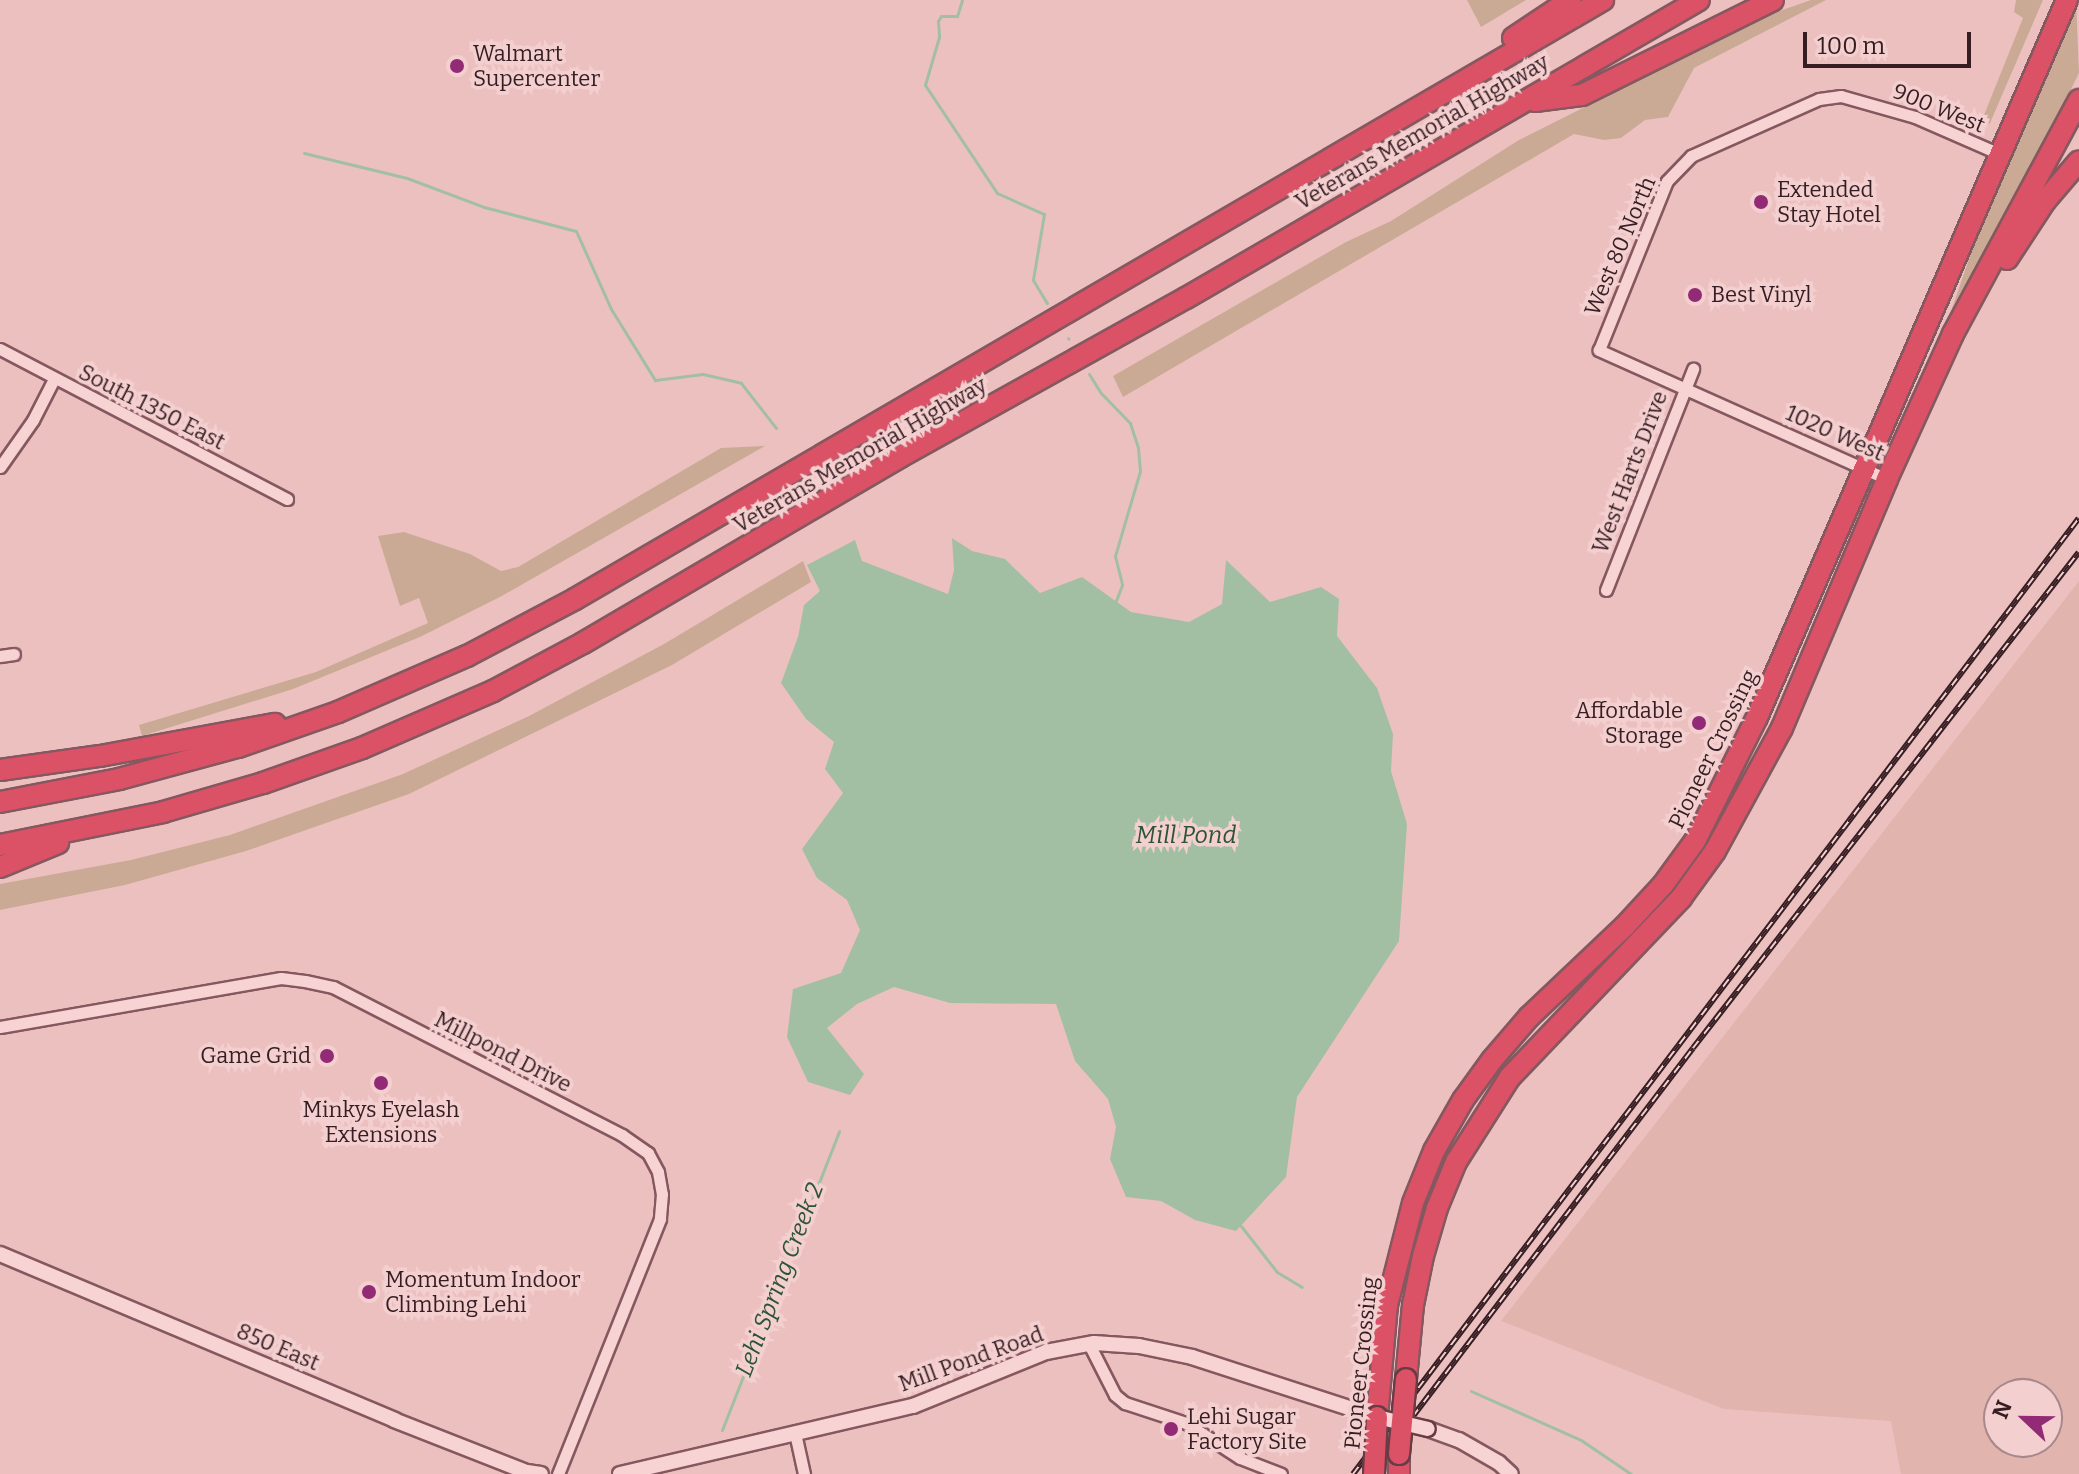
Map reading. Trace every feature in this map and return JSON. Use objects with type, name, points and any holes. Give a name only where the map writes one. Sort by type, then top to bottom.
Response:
[{"type":"highway","points":[[1343,152],[1570,0]]},
{"type":"highway","name":"Veterans Memorial Highway","points":[[0,802],[159,769],[338,712],[441,669],[551,613],[1603,0]]},
{"type":"highway","name":"Veterans Memorial Highway","points":[[0,845],[103,826],[203,801],[320,764],[437,717],[529,672],[900,457],[989,410],[1253,256],[1527,102],[1699,0]]},
{"type":"highway","points":[[1527,102],[1582,95],[1773,0]]},
{"type":"highway","points":[[2052,40],[2057,0]]},
{"type":"highway","name":"Pioneer Crossing","points":[[1374,1474],[1383,1341],[1399,1251],[1413,1203],[1434,1151],[1463,1100],[1492,1060],[1529,1017],[1625,926],[1663,885],[1695,841],[1757,717],[2067,0]]},
{"type":"highway","name":"Pioneer Crossing","points":[[1399,1474],[1408,1343],[1423,1256],[1437,1208],[1456,1162],[1510,1077],[1681,898],[1715,851],[1782,728],[1887,479],[1967,306],[2079,100]]},
{"type":"highway","points":[[1887,479],[1916,442],[1962,341],[2015,246],[2079,161]]},
{"type":"highway","points":[[0,770],[100,756],[338,712]]},
{"type":"highway","points":[[0,867],[103,826]]},
{"type":"main road","name":"850 East","points":[[0,1254],[394,1420],[527,1472],[541,1474]]},
{"type":"main road","name":"Mill Pond Road","points":[[620,1474],[913,1406],[1046,1352],[1089,1344],[1139,1346],[1192,1357],[1346,1408],[1428,1429],[1459,1440],[1499,1463],[1511,1474]]},
{"type":"street","name":"900 West","points":[[1683,161],[1798,107],[1819,99],[1841,96],[1915,117],[2002,155]]},
{"type":"street","name":"West 80 North","points":[[1599,350],[1667,181],[1683,161]]},
{"type":"street","name":"South 1350 East","points":[[0,349],[287,499]]},
{"type":"street","name":"1020 West","points":[[1599,350],[1887,479]]},
{"type":"street","name":"West Harts Drive","points":[[1606,590],[1693,369]]},
{"type":"street","points":[[0,467],[33,420],[54,379]]},
{"type":"street","points":[[0,656],[14,654]]},
{"type":"street","name":"Millpond Drive","points":[[0,1027],[281,978],[305,981],[333,987],[622,1135],[648,1153],[659,1179],[660,1219],[558,1474]]},
{"type":"street","points":[[1089,1344],[1115,1395],[1125,1403],[1186,1423],[1240,1458],[1281,1474]]},
{"type":"street","points":[[795,1433],[804,1474]]},
{"type":"shaded area","points":[[1467,0],[1526,0],[1481,27]]},
{"type":"shaded area","points":[[1811,0],[1826,0],[1694,68],[1668,117],[1645,120],[1621,138],[1604,140],[1574,134],[1123,397],[1113,376],[1346,242],[1391,221],[1519,140],[1768,15]]},
{"type":"shaded area","points":[[2016,0],[2043,0],[1990,123],[1973,130],[1969,126],[1973,117],[1982,120],[2023,18],[2014,12]]},
{"type":"shaded area","points":[[2076,0],[2079,73],[2025,183],[1946,326],[1993,189]]},
{"type":"shaded area","points":[[765,446],[500,597],[420,637],[293,689],[142,736],[139,725],[316,672],[428,623],[419,598],[400,606],[378,536],[404,532],[470,554],[501,571],[518,567],[721,448]]},
{"type":"shaded area","points":[[803,561],[811,582],[672,665],[409,794],[246,851],[125,885],[0,910],[0,884],[131,860],[230,835],[403,774],[529,716],[664,644]]},
{"type":"shaded area","points":[[2079,581],[2079,1474],[1901,1474],[1891,1421],[1724,1409],[1501,1321]]},
{"type":"water","name":"Mill Pond","points":[[952,538],[972,551],[1005,559],[1040,593],[1082,577],[1131,612],[1189,622],[1222,604],[1226,560],[1270,602],[1321,587],[1339,599],[1337,636],[1377,688],[1393,734],[1391,771],[1407,824],[1399,941],[1297,1097],[1286,1177],[1236,1231],[1195,1220],[1161,1201],[1126,1197],[1110,1159],[1116,1127],[1108,1099],[1075,1061],[1056,1004],[950,1003],[894,987],[857,1004],[827,1028],[864,1074],[850,1095],[808,1082],[787,1037],[793,989],[841,973],[860,930],[847,900],[817,878],[802,849],[843,793],[825,769],[834,742],[806,719],[781,683],[798,637],[804,605],[820,591],[807,565],[855,540],[862,561],[948,594],[954,570]]},
{"type":"waterway","points":[[962,0],[957,16],[941,16],[938,21],[939,37],[925,85],[997,193],[1044,214],[1033,280],[1047,303]]},
{"type":"waterway","points":[[304,153],[407,178],[484,207],[576,231],[611,309],[655,380],[703,374],[741,383],[776,428]]},
{"type":"waterway","points":[[1089,374],[1101,393],[1130,423],[1138,448],[1140,471],[1115,556],[1122,585],[1116,601]]},
{"type":"waterway","name":"Lehi Spring Creek 2","points":[[722,1430],[839,1131]]},
{"type":"waterway","points":[[1241,1226],[1277,1272],[1302,1287]]},
{"type":"waterway","points":[[1471,1391],[1581,1440],[1631,1474]]},
{"type":"railway","points":[[1353,1474],[2079,518]]},
{"type":"railway","points":[[1369,1474],[1693,1048],[2079,552]]},
{"type":"place","name":"Walmart Supercenter","points":[[457,66]]},
{"type":"place","name":"Extended Stay Hotel","points":[[1761,202]]},
{"type":"place","name":"Best Vinyl","points":[[1695,295]]},
{"type":"place","name":"Affordable Storage","points":[[1699,723]]},
{"type":"place","name":"Game Grid","points":[[327,1056]]},
{"type":"place","name":"Minkys Eyelash Extensions","points":[[381,1083]]},
{"type":"place","name":"Momentum Indoor Climbing Lehi","points":[[369,1292]]},
{"type":"place","name":"Lehi Sugar Factory Site","points":[[1171,1429]]}]
